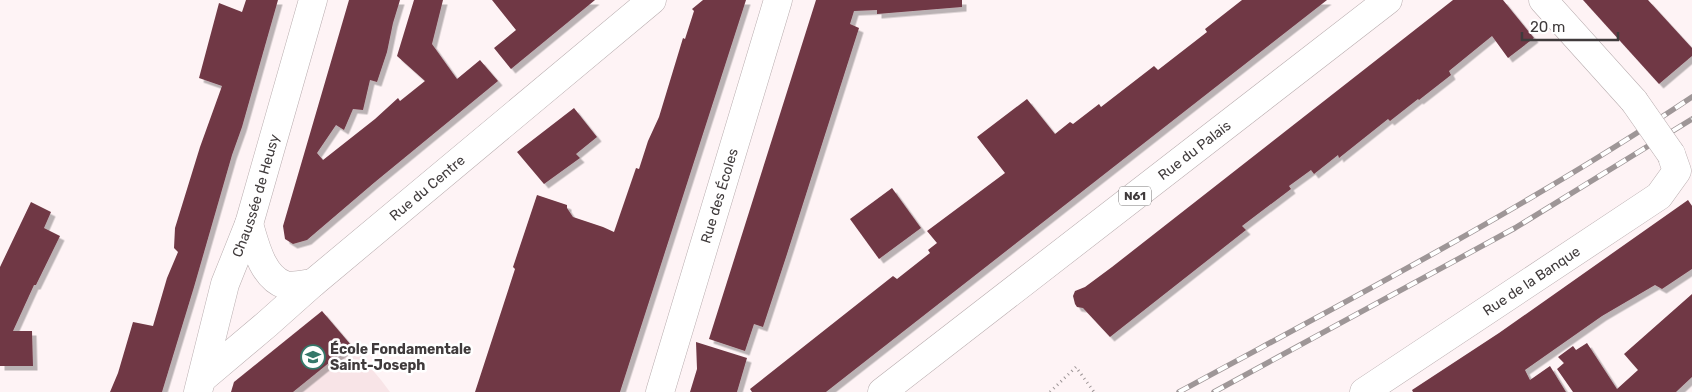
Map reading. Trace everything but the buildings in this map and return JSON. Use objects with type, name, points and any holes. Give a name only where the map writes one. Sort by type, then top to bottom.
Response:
[{"type":"street","name":"Chaussée de Heusy","points":[[201,385],[225,284],[249,224],[313,0]]},
{"type":"street","name":"Rue du Centre","points":[[201,385],[313,284],[652,0]]},
{"type":"street","name":"Rue des Écoles","points":[[660,392],[778,0]]},
{"type":"street","name":"Rue du Palais","points":[[882,392],[1388,0]]},
{"type":"street","name":"Rue de la Banque","points":[[1364,392],[1659,196],[1677,171],[1671,154],[1634,101],[1543,0]]},
{"type":"street","points":[[249,224],[261,262],[271,275],[285,285],[313,284]]},
{"type":"path","points":[[1050,392],[1076,367],[1094,392]]},
{"type":"shaded area","name":"École Fondamentale Saint-Joseph","points":[[322,311],[390,392],[231,392],[234,382]]},
{"type":"railway","points":[[1179,392],[1503,214],[1692,97]]},
{"type":"railway","points":[[1214,392],[1515,228],[1692,119]]},
{"type":"place","name":"École Fondamentale Saint-Joseph","points":[[313,357]]}]
